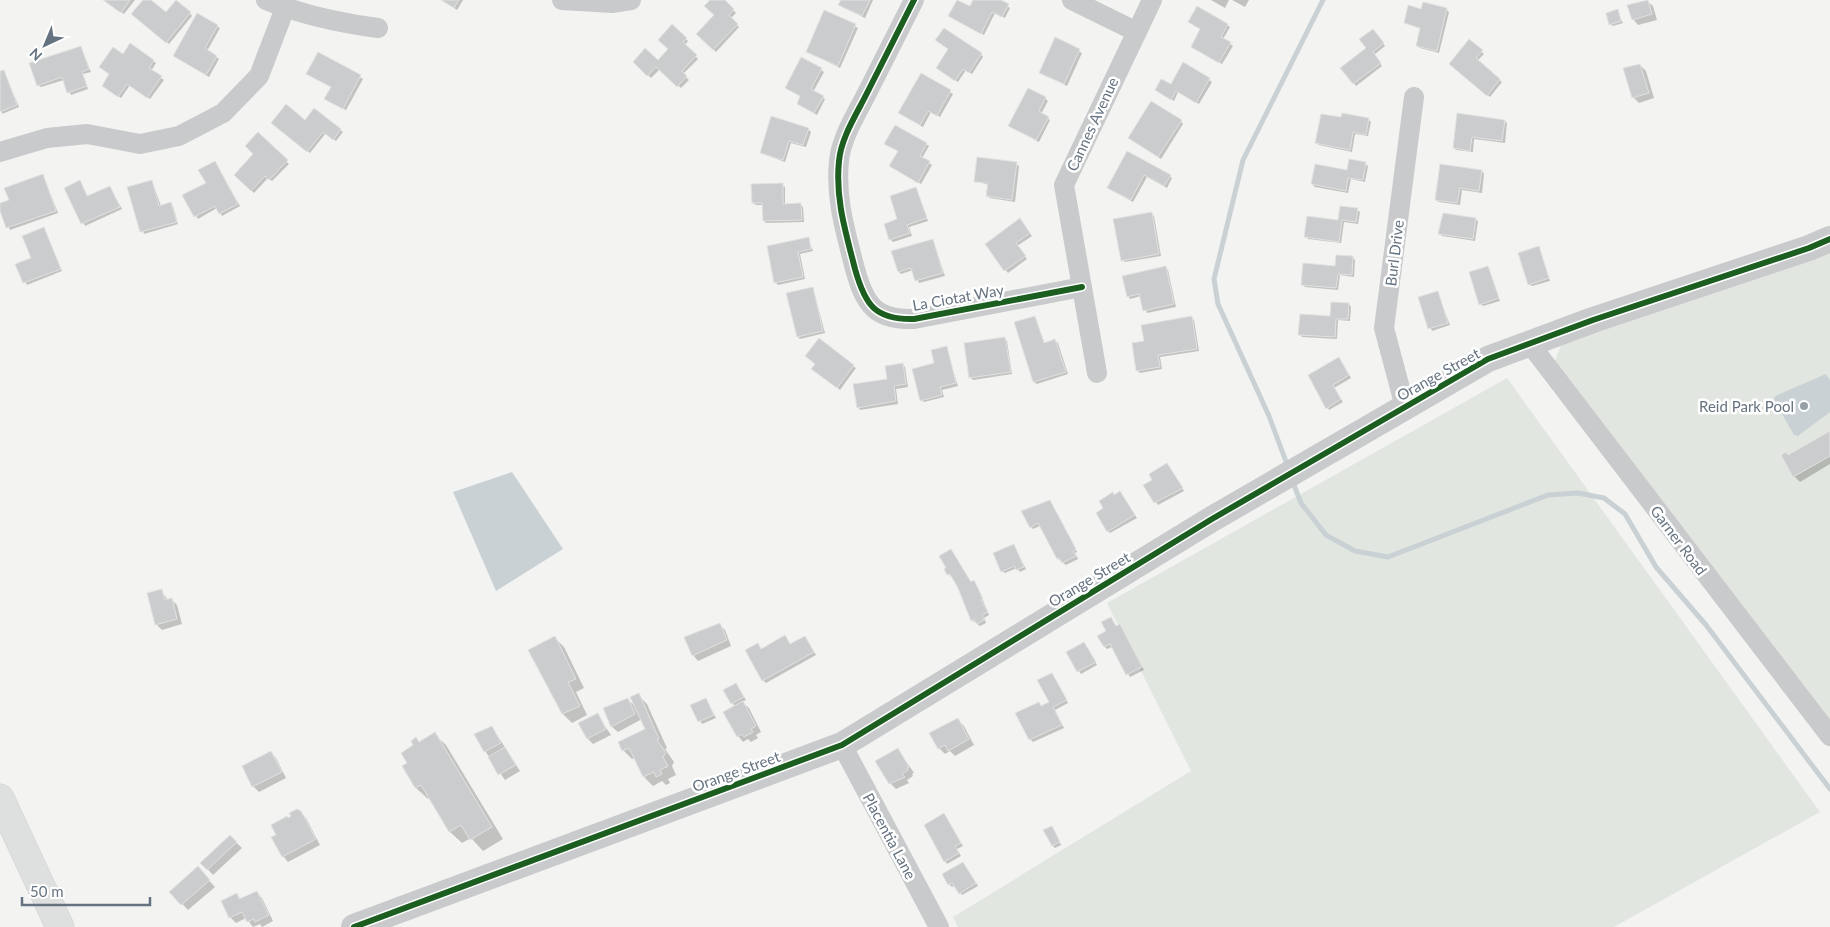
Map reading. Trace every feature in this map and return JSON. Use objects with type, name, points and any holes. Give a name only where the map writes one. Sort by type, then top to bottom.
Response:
[{"type":"main road","points":[[0,798],[60,927]]},
{"type":"street","points":[[266,0],[285,8],[345,24],[378,28]]},
{"type":"street","points":[[562,0],[612,3],[631,0]]},
{"type":"street","name":"La Ciotat Way","points":[[914,0],[854,119],[839,159],[838,197],[841,215],[864,297],[873,309],[885,316],[898,320],[914,319],[1082,287]]},
{"type":"street","points":[[1072,0],[1137,32]]},
{"type":"street","name":"Cannes Avenue","points":[[1097,373],[1064,185],[1152,0]]},
{"type":"street","points":[[0,152],[47,138],[87,134],[140,144],[179,136],[223,113],[259,76],[285,8]]},
{"type":"street","name":"Burl Drive","points":[[1406,407],[1384,328],[1414,97]]},
{"type":"street","name":"Orange Street","points":[[354,927],[842,745],[1212,518],[1488,359],[1593,320],[1809,248],[1830,239]]},
{"type":"street","name":"Garner Road","points":[[1530,344],[1830,736]]},
{"type":"street","name":"Placentia Lane","points":[[842,745],[939,927]]},
{"type":"shaded area","points":[[1830,245],[1830,725],[1553,366],[1564,337]]},
{"type":"shaded area","name":"Reid Park Pool","points":[[1826,374],[1830,380],[1830,412],[1798,436],[1794,435],[1774,400],[1775,396]]},
{"type":"shaded area","points":[[1507,378],[1820,812],[1614,927],[958,927],[953,917],[1191,771],[1107,603]]},
{"type":"shaded area","points":[[512,472],[563,549],[496,591],[453,492]]},
{"type":"building","points":[[103,0],[130,0],[121,13]]},
{"type":"building","points":[[143,0],[151,0],[166,12],[176,0],[191,12],[166,43],[131,14]]},
{"type":"building","points":[[441,0],[459,0],[454,8]]},
{"type":"building","points":[[710,0],[725,0],[734,9],[729,15],[738,24],[713,50],[696,34],[714,15],[704,6]]},
{"type":"building","points":[[841,0],[870,0],[862,16],[838,5]]},
{"type":"building","points":[[957,0],[970,6],[973,0],[1001,0],[1009,4],[1002,17],[992,12],[981,34],[948,16]]},
{"type":"building","points":[[1648,0],[1652,14],[1632,20],[1627,5]]},
{"type":"building","points":[[1423,2],[1447,8],[1437,51],[1416,46],[1420,28],[1404,23],[1408,5],[1421,9]]},
{"type":"building","points":[[1197,6],[1228,24],[1221,37],[1231,42],[1219,63],[1191,47],[1200,29],[1188,22]]},
{"type":"building","points":[[1618,9],[1621,21],[1609,25],[1606,13]]},
{"type":"building","points":[[824,10],[856,24],[838,66],[806,52]]},
{"type":"building","points":[[197,13],[218,25],[205,48],[217,56],[206,75],[173,56]]},
{"type":"building","points":[[672,24],[687,38],[683,42],[697,55],[682,71],[687,76],[677,87],[656,67],[647,76],[633,62],[645,48],[658,60],[668,49],[658,40]]},
{"type":"building","points":[[944,28],[982,53],[969,73],[963,69],[955,81],[936,68],[948,49],[935,40]]},
{"type":"building","points":[[1373,29],[1384,43],[1373,52],[1381,63],[1353,84],[1340,68],[1366,48],[1359,39]]},
{"type":"building","points":[[1055,37],[1080,49],[1064,84],[1039,73]]},
{"type":"building","points":[[1469,39],[1483,50],[1476,58],[1500,79],[1487,96],[1449,64]]},
{"type":"building","points":[[130,43],[154,60],[149,68],[162,76],[147,98],[127,84],[118,97],[102,86],[109,74],[99,67],[113,47],[123,54]]},
{"type":"building","points":[[81,46],[89,69],[82,72],[87,86],[67,93],[62,77],[37,86],[29,63]]},
{"type":"building","points":[[318,52],[361,75],[343,109],[324,99],[331,87],[306,74]]},
{"type":"building","points":[[801,57],[822,68],[811,89],[824,96],[814,113],[797,104],[800,96],[785,88]]},
{"type":"building","points":[[1183,62],[1210,78],[1196,103],[1176,91],[1171,100],[1155,90],[1161,79],[1171,84]]},
{"type":"building","points":[[1640,64],[1649,93],[1632,98],[1623,68]]},
{"type":"building","points":[[4,70],[17,105],[0,112],[0,71]]},
{"type":"building","points":[[921,73],[951,90],[937,116],[928,111],[920,125],[898,113]]},
{"type":"building","points":[[1028,88],[1046,97],[1039,111],[1049,117],[1036,140],[1008,126]]},
{"type":"building","points":[[1151,101],[1182,120],[1158,157],[1128,138]]},
{"type":"building","points":[[286,104],[305,120],[314,108],[341,129],[333,140],[323,132],[307,152],[271,123]]},
{"type":"building","points":[[1342,113],[1369,118],[1366,135],[1353,132],[1350,150],[1315,143],[1321,114],[1341,117]]},
{"type":"building","points":[[1457,113],[1505,120],[1502,141],[1472,137],[1470,151],[1453,148]]},
{"type":"building","points":[[771,116],[809,128],[803,145],[789,141],[783,160],[760,153]]},
{"type":"building","points":[[895,125],[927,143],[920,156],[930,161],[918,183],[889,166],[898,151],[884,144]]},
{"type":"building","points":[[258,132],[288,160],[269,180],[265,176],[251,191],[234,175],[253,154],[245,146]]},
{"type":"building","points":[[1127,151],[1171,175],[1164,186],[1144,175],[1131,200],[1107,188]]},
{"type":"building","points":[[977,157],[1017,162],[1012,200],[986,196],[988,183],[974,182]]},
{"type":"building","points":[[1349,159],[1366,162],[1363,180],[1348,178],[1346,191],[1311,184],[1315,164],[1347,170]]},
{"type":"building","points":[[215,161],[238,204],[219,214],[215,206],[194,217],[182,195],[206,183],[198,170]]},
{"type":"building","points":[[1440,164],[1482,170],[1479,191],[1460,188],[1457,203],[1435,200]]},
{"type":"building","points":[[43,174],[56,211],[6,228],[0,211],[0,203],[9,200],[4,188]]},
{"type":"building","points":[[80,180],[87,196],[110,186],[120,207],[81,224],[64,188]]},
{"type":"building","points":[[152,180],[159,206],[171,202],[177,222],[140,232],[127,187]]},
{"type":"building","points":[[783,183],[783,204],[801,203],[802,220],[763,221],[762,203],[752,203],[751,184]]},
{"type":"building","points":[[916,187],[927,218],[907,225],[910,233],[889,240],[884,224],[897,219],[890,196]]},
{"type":"building","points":[[1340,206],[1358,208],[1356,222],[1342,220],[1339,242],[1304,237],[1307,216],[1338,220]]},
{"type":"building","points":[[1152,212],[1159,254],[1121,261],[1113,219]]},
{"type":"building","points":[[1443,213],[1476,218],[1473,239],[1438,234]]},
{"type":"building","points":[[1020,218],[1030,233],[1016,243],[1026,256],[1004,271],[985,244]]},
{"type":"building","points":[[44,227],[61,269],[23,283],[15,264],[31,258],[22,236]]},
{"type":"building","points":[[809,237],[811,249],[798,252],[803,277],[774,283],[767,246]]},
{"type":"building","points":[[933,239],[943,273],[915,281],[911,268],[898,272],[891,251]]},
{"type":"building","points":[[1539,246],[1549,278],[1528,285],[1518,253]]},
{"type":"building","points":[[1336,255],[1353,256],[1352,275],[1338,274],[1336,288],[1301,285],[1303,263],[1335,266]]},
{"type":"building","points":[[1166,266],[1174,304],[1143,311],[1139,294],[1127,297],[1122,276]]},
{"type":"building","points":[[1488,266],[1499,298],[1479,305],[1469,272]]},
{"type":"building","points":[[813,287],[823,331],[797,337],[786,293]]},
{"type":"building","points":[[1438,291],[1448,323],[1428,329],[1418,297]]},
{"type":"building","points":[[1331,302],[1349,303],[1348,319],[1336,319],[1335,337],[1298,335],[1300,314],[1330,316]]},
{"type":"building","points":[[1035,316],[1044,343],[1055,339],[1066,372],[1033,382],[1014,322]]},
{"type":"building","points":[[1192,316],[1197,349],[1158,355],[1160,367],[1136,371],[1132,343],[1144,341],[1141,325]]},
{"type":"building","points":[[1005,337],[1011,372],[969,378],[964,343]]},
{"type":"building","points":[[819,338],[854,365],[837,388],[811,369],[815,364],[805,356]]},
{"type":"building","points":[[947,346],[956,383],[940,387],[942,395],[920,401],[912,369],[934,363],[931,350]]},
{"type":"building","points":[[1339,357],[1349,375],[1333,385],[1341,399],[1326,409],[1308,375]]},
{"type":"building","points":[[903,363],[906,384],[894,386],[896,401],[857,408],[853,384],[887,379],[885,366]]},
{"type":"building","points":[[1830,431],[1830,456],[1793,477],[1781,455],[1786,452],[1788,455]]},
{"type":"building","points":[[1167,463],[1183,488],[1154,503],[1143,485],[1152,480],[1149,474]]},
{"type":"building","points":[[1120,491],[1135,515],[1107,532],[1096,513],[1103,508],[1099,501],[1113,492],[1114,495]]},
{"type":"building","points":[[1050,500],[1076,549],[1073,551],[1076,556],[1062,563],[1059,558],[1057,559],[1038,523],[1030,528],[1021,511]]},
{"type":"building","points":[[1014,544],[1024,567],[1016,570],[1015,566],[1001,572],[993,553]]},
{"type":"building","points":[[951,549],[971,582],[974,580],[983,599],[981,600],[988,612],[982,615],[984,620],[977,624],[974,619],[971,621],[958,588],[950,574],[947,575],[944,569],[946,568],[939,556]]},
{"type":"building","points":[[162,589],[165,600],[172,598],[177,619],[155,625],[147,593]]},
{"type":"building","points":[[1111,617],[1116,626],[1120,624],[1142,667],[1126,675],[1110,644],[1104,647],[1097,636],[1106,631],[1101,622]]},
{"type":"building","points":[[720,623],[727,640],[692,656],[684,637]]},
{"type":"building","points":[[785,635],[790,644],[805,636],[814,652],[762,681],[745,650],[758,643],[761,649]]},
{"type":"building","points":[[555,636],[576,679],[568,682],[580,706],[562,714],[528,650]]},
{"type":"building","points":[[1084,642],[1096,662],[1077,672],[1066,652]]},
{"type":"building","points":[[1052,673],[1067,700],[1053,707],[1062,725],[1029,740],[1015,713],[1039,702],[1041,706],[1049,702],[1037,680]]},
{"type":"building","points":[[736,683],[744,697],[731,704],[723,690]]},
{"type":"building","points":[[639,693],[659,739],[657,740],[666,753],[663,757],[668,766],[660,770],[662,774],[656,777],[654,772],[643,777],[629,748],[622,751],[618,742],[645,729],[630,697]]},
{"type":"building","points":[[628,698],[635,714],[611,727],[603,708]]},
{"type":"building","points":[[706,698],[714,715],[698,722],[690,705]]},
{"type":"building","points":[[743,701],[756,726],[751,729],[753,732],[744,737],[742,734],[737,737],[723,712]]},
{"type":"building","points":[[598,713],[606,729],[587,739],[578,723]]},
{"type":"building","points":[[958,718],[969,739],[948,751],[945,745],[938,749],[929,733]]},
{"type":"building","points":[[492,726],[501,743],[484,752],[474,734]]},
{"type":"building","points":[[435,732],[492,827],[470,840],[461,825],[449,832],[421,785],[415,788],[402,766],[407,763],[401,753],[413,745],[411,741],[416,737],[419,742]]},
{"type":"building","points":[[505,747],[516,765],[498,775],[488,757]]},
{"type":"building","points":[[898,748],[909,767],[902,774],[905,777],[889,784],[875,761]]},
{"type":"building","points":[[271,751],[282,772],[252,787],[242,766]]},
{"type":"building","points":[[297,809],[301,811],[316,839],[282,857],[271,837],[276,835],[271,825],[287,816],[288,818],[291,816],[289,813]]},
{"type":"building","points":[[944,813],[961,843],[955,846],[959,853],[944,862],[924,825]]},
{"type":"building","points":[[1052,826],[1060,842],[1052,846],[1043,830]]},
{"type":"building","points":[[230,835],[237,842],[207,870],[200,863]]},
{"type":"building","points":[[963,862],[976,883],[959,894],[952,883],[948,885],[942,874]]},
{"type":"building","points":[[198,866],[210,880],[181,905],[169,892]]},
{"type":"building","points":[[257,891],[269,915],[255,922],[254,919],[247,922],[242,912],[229,918],[221,901],[237,893],[239,899]]},
{"type":"waterway","points":[[1288,467],[1269,416],[1218,304],[1214,279],[1243,160],[1323,0]]},
{"type":"waterway","points":[[1292,480],[1301,503],[1326,535],[1355,551],[1388,557],[1548,495],[1578,493],[1604,498],[1625,514],[1656,567],[1706,625],[1830,789]]},
{"type":"cycle path","points":[[914,0],[849,127],[840,152],[838,175],[842,216],[855,269],[868,301],[874,308],[890,317],[914,319],[1082,287]]},
{"type":"cycle path","points":[[354,927],[842,745],[1212,519],[1488,359],[1593,320],[1809,248],[1830,239]]},
{"type":"place","name":"Reid Park Pool","points":[[1804,406]]}]
